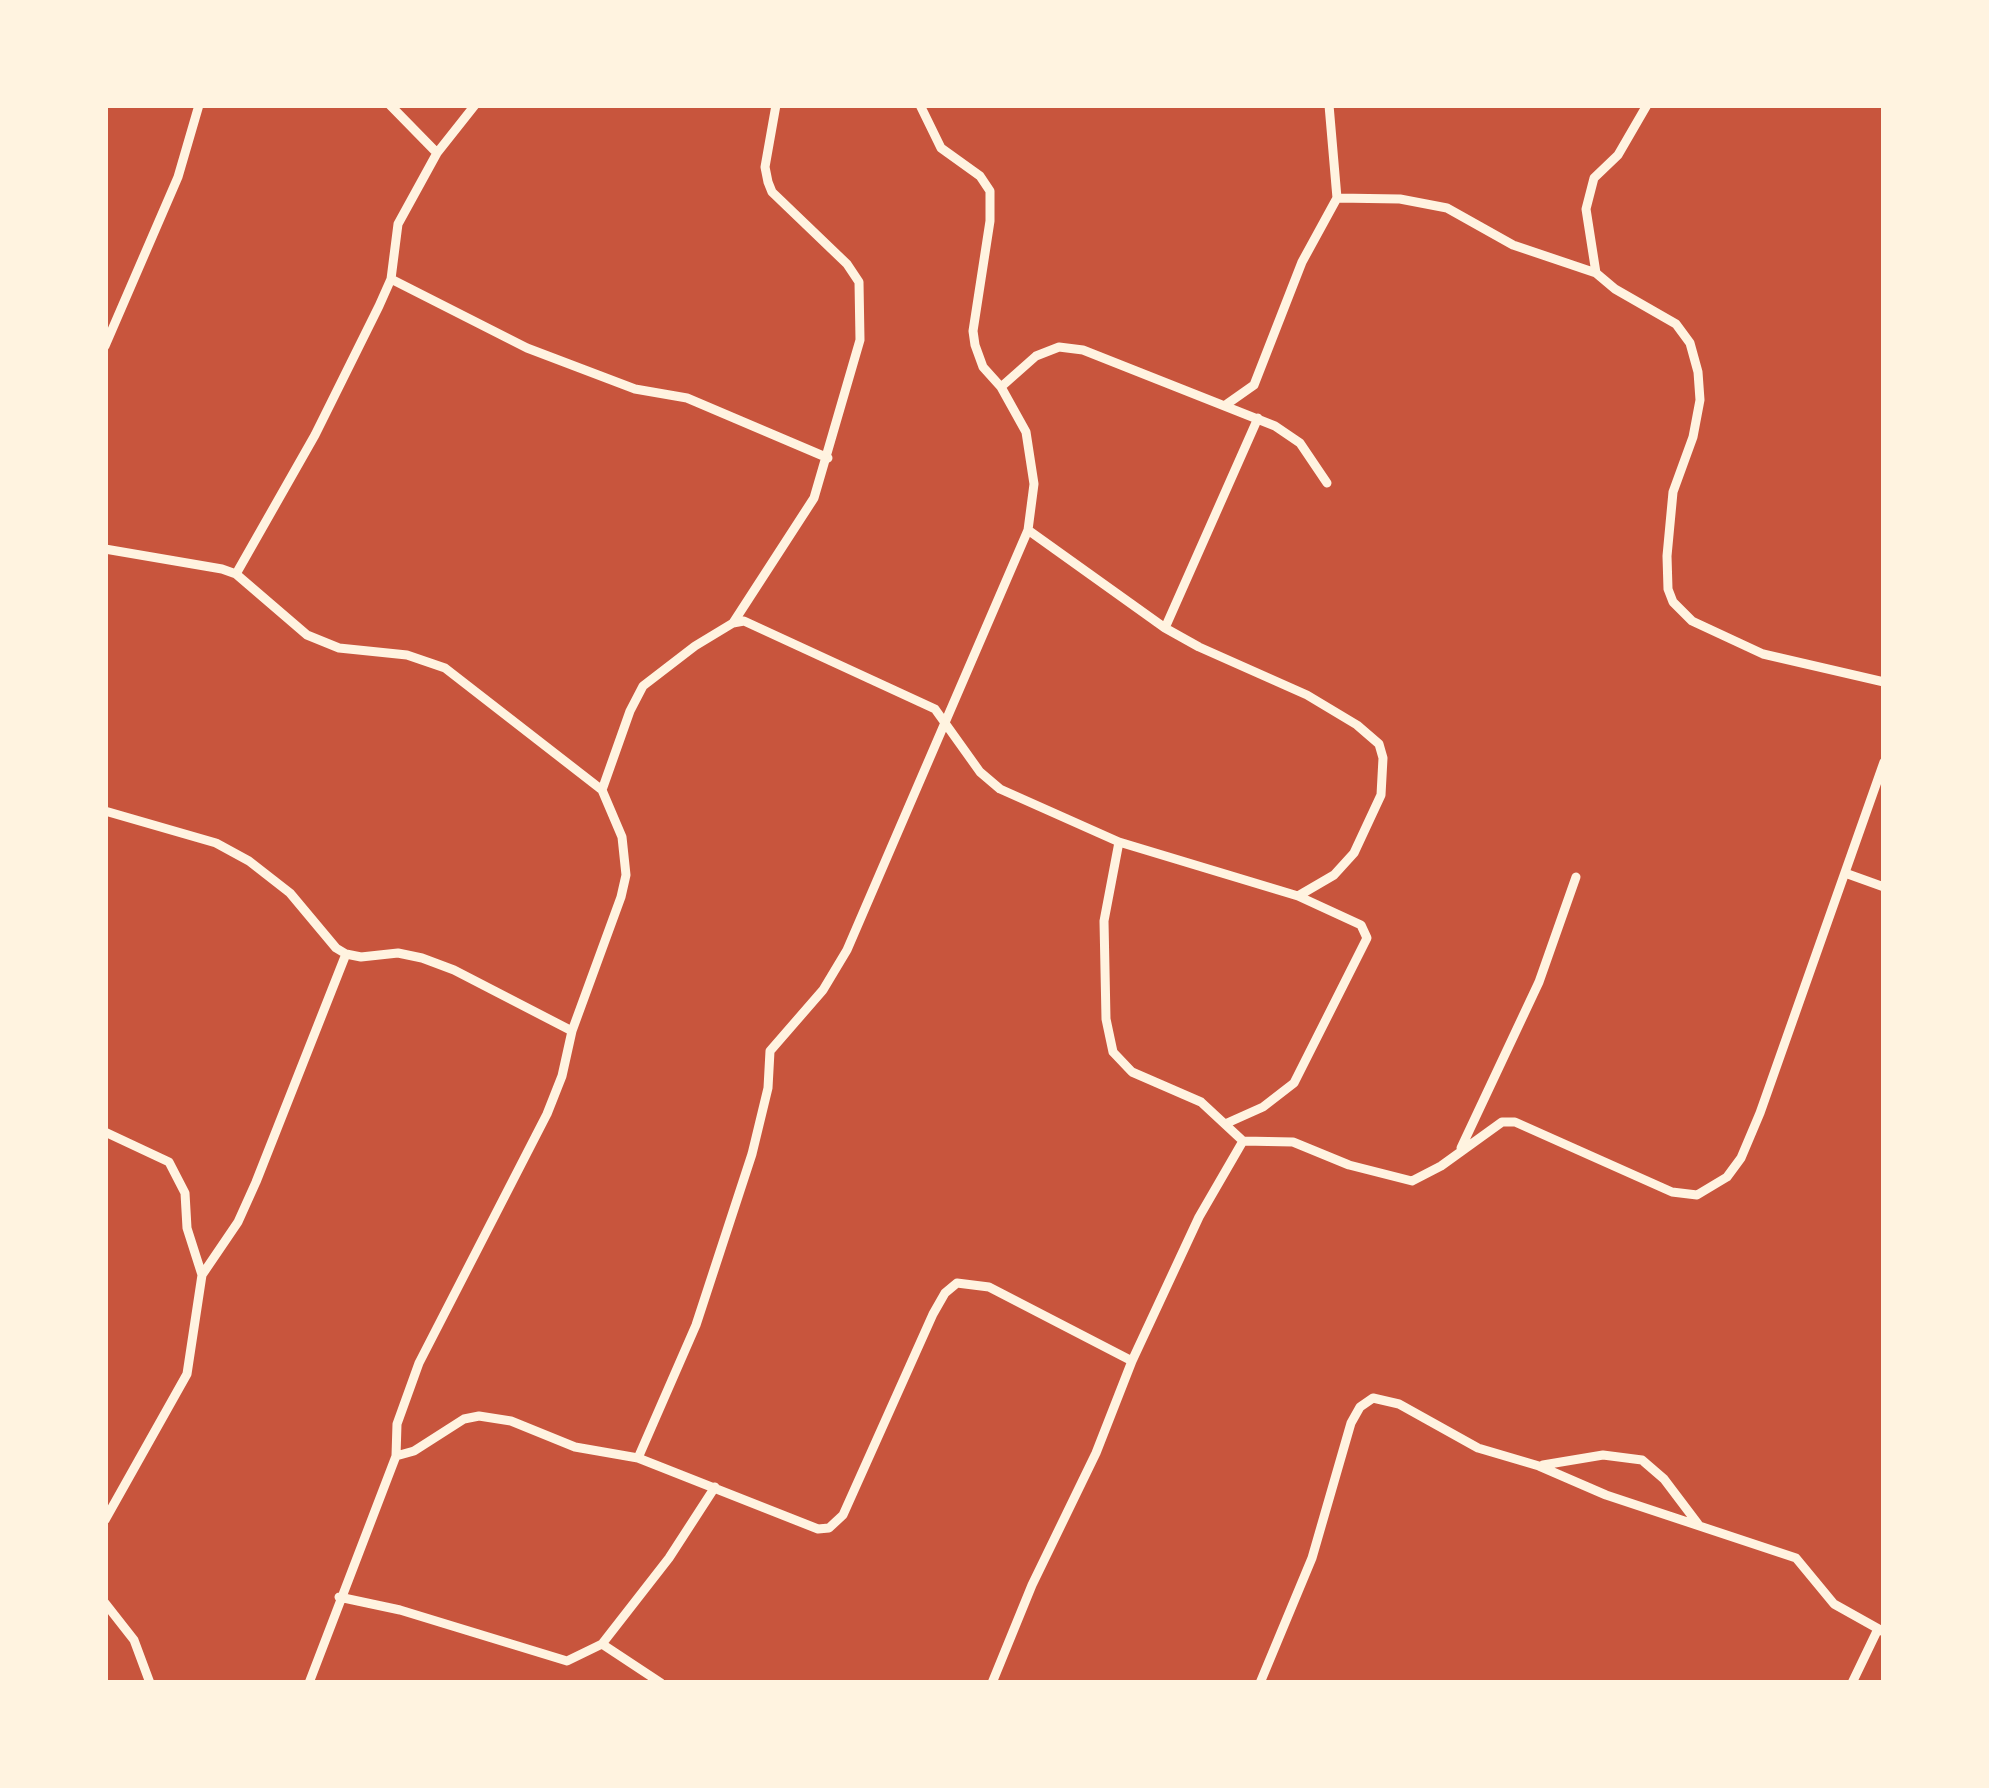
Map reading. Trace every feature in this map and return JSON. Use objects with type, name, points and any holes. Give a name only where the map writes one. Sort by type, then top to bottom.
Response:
[{"type":"street","points":[[105,346],[178,177],[199,105]]},
{"type":"street","points":[[390,105],[436,153]]},
{"type":"street","points":[[236,574],[315,435],[391,279],[398,224],[436,153],[475,105]]},
{"type":"street","points":[[602,790],[643,686],[659,670],[733,623],[814,498],[860,340],[859,281],[767,182],[765,167],[776,105]]},
{"type":"street","points":[[638,1458],[696,1325],[752,1154],[768,1088],[770,1052],[823,990],[847,950],[1028,530],[1032,459],[1019,414],[983,367],[973,331],[988,236],[989,191],[980,176],[941,148],[920,105]]},
{"type":"street","points":[[1227,404],[1254,385],[1302,262],[1337,198],[1329,105]]},
{"type":"street","points":[[1596,273],[1586,209],[1594,178],[1618,155],[1647,105]]},
{"type":"street","points":[[1337,198],[1400,199],[1448,208],[1513,245],[1596,273],[1676,324],[1690,344],[1700,400],[1693,437],[1673,491],[1667,556],[1673,602],[1692,621],[1762,654],[1884,682]]},
{"type":"street","points":[[391,279],[527,348],[635,389],[687,398],[828,458]]},
{"type":"street","points":[[1001,387],[1036,356],[1059,347],[1083,350],[1258,418],[1300,443],[1327,483]]},
{"type":"street","points":[[1165,628],[1258,418]]},
{"type":"street","points":[[1028,530],[1165,628],[1306,695],[1379,744],[1381,795],[1354,854],[1334,875],[1298,896]]},
{"type":"street","points":[[105,549],[236,574],[307,635],[339,649],[407,655],[445,668],[602,790],[626,851],[626,875],[572,1031],[562,1076],[419,1363],[397,1424],[396,1456],[309,1683]]},
{"type":"street","points":[[733,623],[754,623],[927,704],[946,721],[980,772],[1000,789],[1119,842],[1298,896],[1361,925],[1367,938],[1294,1083],[1274,1101],[1225,1124]]},
{"type":"street","points":[[1119,842],[1104,921],[1106,1019],[1113,1052],[1132,1072],[1201,1102],[1243,1141],[1293,1142],[1400,1181],[1421,1178],[1502,1122],[1515,1122],[1672,1192],[1697,1195],[1714,1188],[1741,1158],[1884,762]]},
{"type":"street","points":[[105,811],[216,843],[249,861],[290,893],[335,948],[346,954],[398,953],[422,958],[572,1031]]},
{"type":"street","points":[[1845,873],[1884,887]]},
{"type":"street","points":[[1459,1153],[1539,982],[1576,878]]},
{"type":"street","points":[[202,1275],[238,1222],[256,1182],[346,954]]},
{"type":"street","points":[[105,1132],[170,1162],[184,1193],[187,1228],[202,1275],[188,1374],[105,1520]]},
{"type":"street","points":[[992,1683],[1032,1585],[1096,1453],[1132,1361],[1199,1217],[1243,1141]]},
{"type":"street","points":[[396,1456],[414,1451],[464,1419],[512,1421],[575,1447],[638,1458],[818,1529],[836,1524],[933,1314],[957,1283],[988,1287],[1132,1361]]},
{"type":"street","points":[[1260,1683],[1312,1558],[1344,1444],[1360,1407],[1373,1398],[1385,1398],[1478,1448],[1796,1558],[1834,1604],[1881,1631],[1852,1683]]},
{"type":"street","points":[[1539,1466],[1603,1455],[1642,1460],[1664,1479],[1698,1524]]},
{"type":"street","points":[[339,1597],[400,1610],[567,1661],[602,1644],[669,1558],[715,1487]]},
{"type":"street","points":[[105,1603],[134,1640],[150,1683]]},
{"type":"street","points":[[602,1644],[661,1683]]}]
